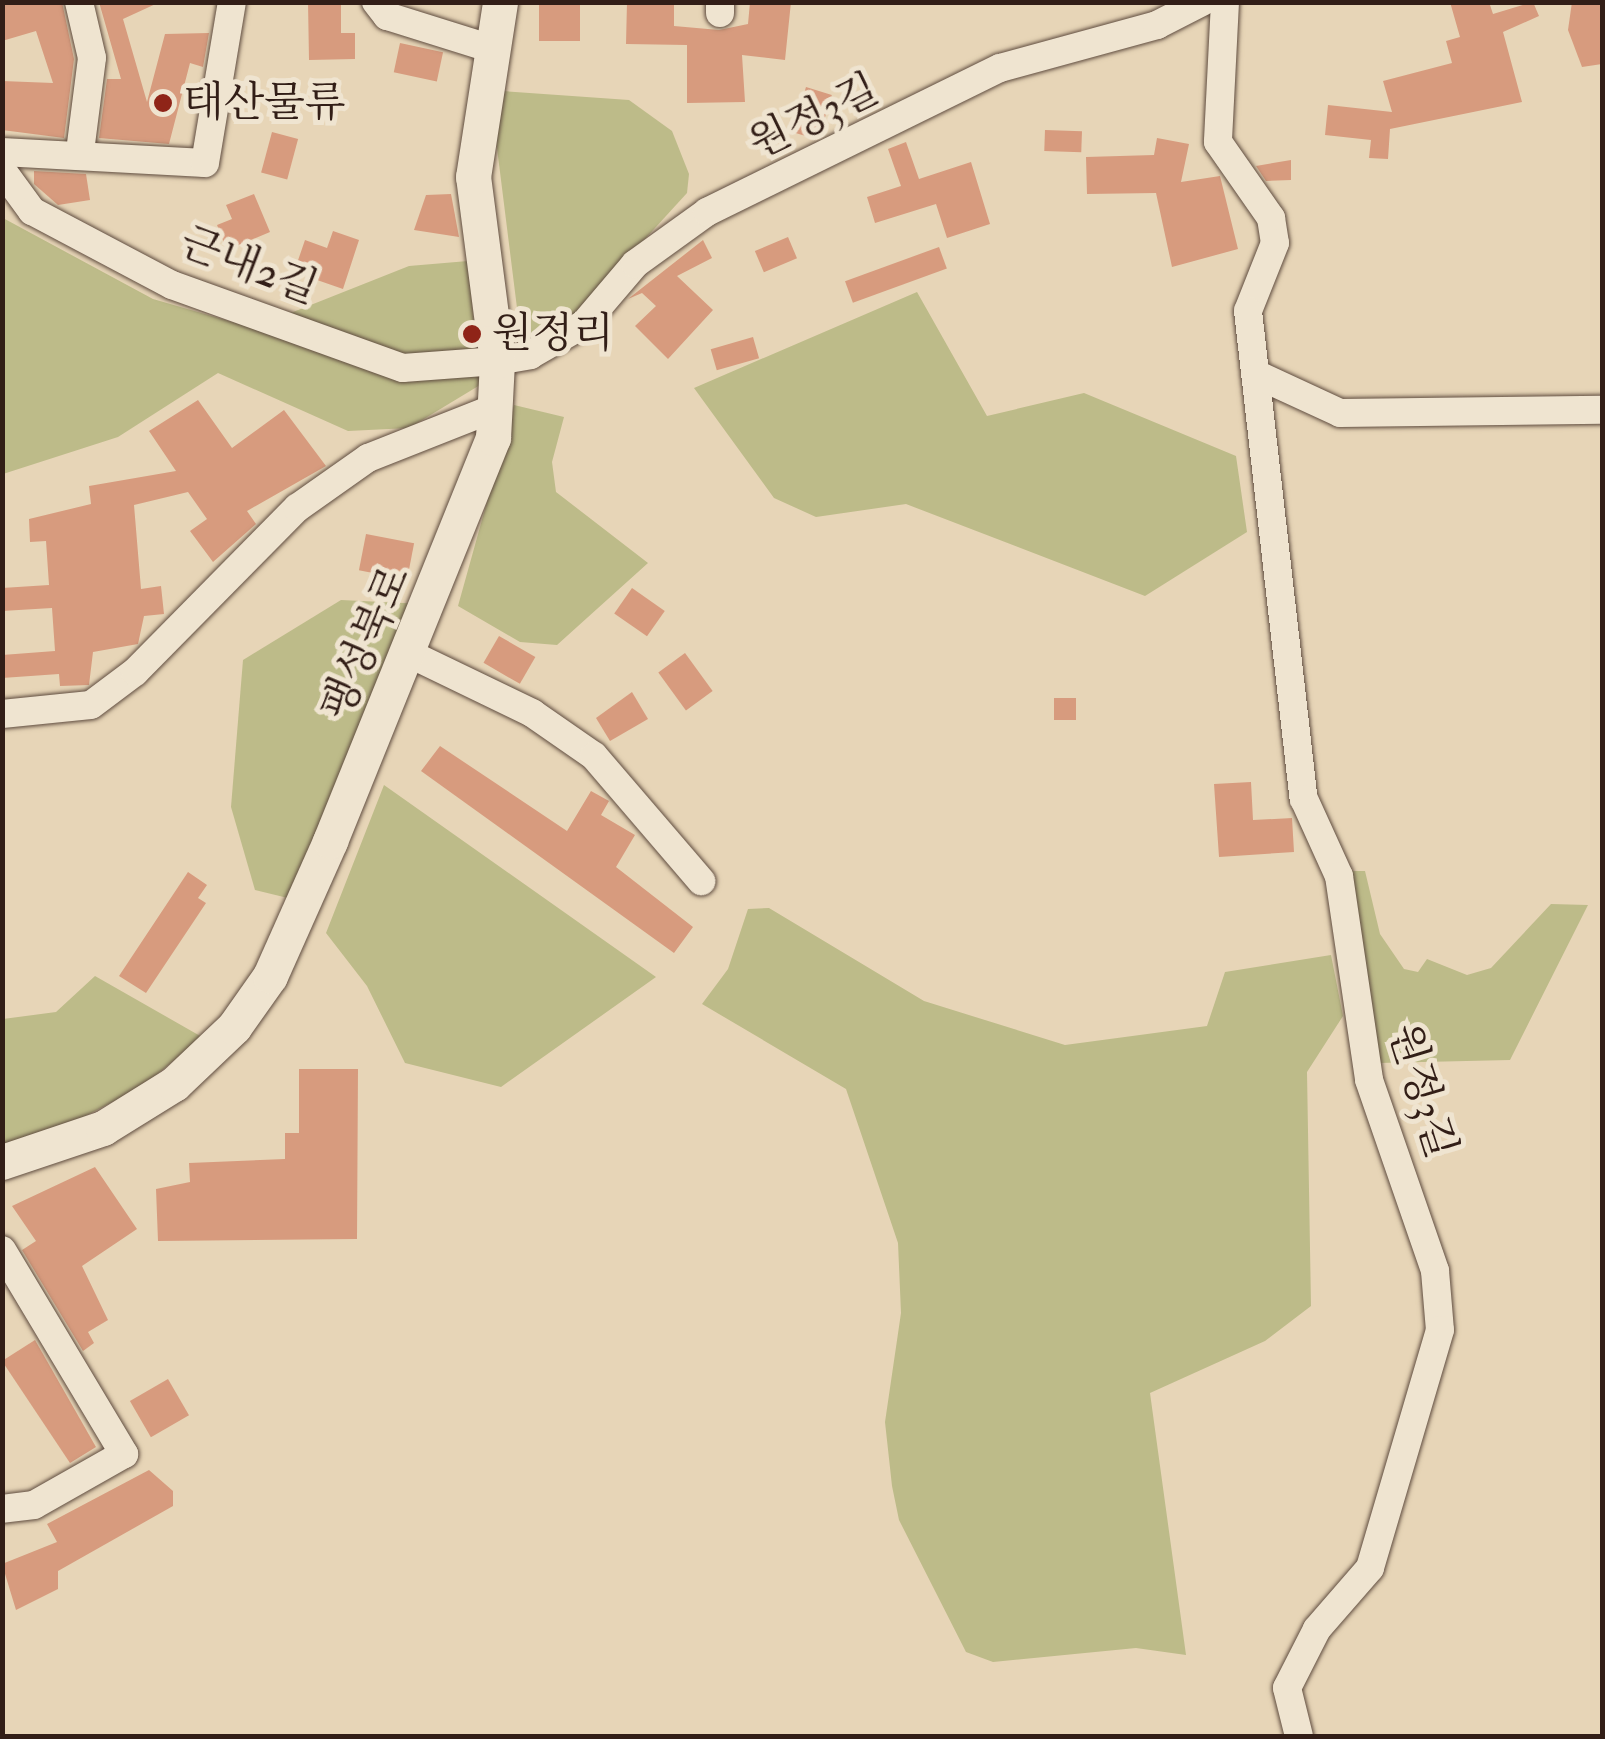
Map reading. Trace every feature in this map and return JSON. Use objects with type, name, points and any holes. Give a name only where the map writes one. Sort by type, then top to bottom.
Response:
[{"type":"street","points":[[79,2],[92,58],[80,152]]},
{"type":"street","name":"근내2길","points":[[2,152],[80,152],[205,163],[232,2]]},
{"type":"street","points":[[376,2],[387,16],[490,48]]},
{"type":"street","name":"팽성북로","points":[[2,1162],[103,1128],[174,1084],[234,1027],[270,976],[460,539],[494,408],[497,361],[472,177],[500,2]]},
{"type":"street","name":"원정3길","points":[[497,361],[573,332],[635,264],[707,212],[1000,68],[1157,25],[1202,2]]},
{"type":"street","name":"원정3길","points":[[1225,2],[1218,142],[1271,218],[1275,243],[1248,310],[1260,376],[1270,562],[1304,799],[1339,876],[1369,1080],[1435,1270],[1440,1330],[1370,1568],[1317,1629],[1287,1688],[1299,1736]]},
{"type":"street","name":"근내2길","points":[[2,170],[32,211],[172,285],[403,368],[497,361]]},
{"type":"street","points":[[1260,376],[1340,413],[1602,410]]},
{"type":"street","points":[[2,714],[90,705],[136,672],[297,508],[368,458],[494,408]]},
{"type":"street","points":[[410,654],[532,714],[594,756],[701,882]]},
{"type":"street","points":[[2,1250],[124,1454],[34,1505],[2,1510]]},
{"type":"shaded area","points":[[502,91],[629,100],[672,131],[689,174],[687,193],[560,332],[521,340],[495,132]]},
{"type":"shaded area","points":[[3,218],[153,299],[253,328],[409,266],[468,261],[480,385],[409,428],[348,431],[218,373],[118,437],[3,474]]},
{"type":"shaded area","points":[[917,292],[987,416],[1084,393],[1236,456],[1247,532],[1145,596],[906,504],[816,517],[774,498],[694,388]]},
{"type":"shaded area","points":[[514,405],[564,417],[552,462],[556,492],[648,563],[557,645],[520,642],[458,606]]},
{"type":"shaded area","points":[[341,600],[424,604],[296,900],[255,890],[231,807],[243,660]]},
{"type":"shaded area","points":[[384,785],[656,977],[501,1087],[405,1063],[367,986],[326,933]]},
{"type":"shaded area","points":[[1345,871],[1365,871],[1380,934],[1404,969],[1418,972],[1427,959],[1467,975],[1491,968],[1551,904],[1588,905],[1510,1060],[1379,1063]]},
{"type":"shaded area","points":[[769,908],[924,1001],[1065,1045],[1207,1026],[1225,972],[1331,955],[1343,1016],[1307,1072],[1311,1306],[1265,1341],[1150,1393],[1186,1655],[1136,1648],[993,1662],[966,1652],[899,1520],[885,1422],[901,1313],[898,1243],[846,1089],[702,1004],[728,969],[748,909]]},
{"type":"shaded area","points":[[95,976],[202,1037],[143,1086],[72,1123],[3,1144],[3,1019],[56,1012]]},
{"type":"building","points":[[2,2],[62,2],[74,59],[64,138],[2,130],[2,81],[53,83],[36,31],[2,41]]},
{"type":"building","points":[[99,2],[160,2],[123,19],[147,102],[165,34],[209,33],[203,67],[190,63],[169,144],[99,138],[107,79],[121,79]]},
{"type":"building","points":[[308,2],[341,2],[341,33],[355,33],[355,59],[309,60]]},
{"type":"building","points":[[539,2],[580,2],[580,41],[539,41]]},
{"type":"building","points":[[627,2],[674,2],[674,26],[719,30],[748,24],[750,2],[791,2],[785,60],[742,55],[745,102],[687,103],[687,45],[626,44]]},
{"type":"building","points":[[1450,2],[1489,2],[1493,14],[1533,2],[1539,16],[1503,32],[1522,102],[1390,129],[1388,159],[1369,158],[1371,140],[1325,135],[1328,105],[1392,112],[1383,81],[1452,63],[1446,41],[1460,37]]},
{"type":"building","points":[[1572,2],[1602,2],[1602,64],[1582,67],[1568,30]]},
{"type":"building","points":[[400,43],[443,52],[437,81],[394,72]]},
{"type":"building","points":[[806,87],[832,95],[818,140],[792,132]]},
{"type":"building","points":[[1045,130],[1082,131],[1081,152],[1044,151]]},
{"type":"building","points":[[272,132],[298,139],[287,180],[261,173]]},
{"type":"building","points":[[1157,138],[1189,144],[1181,182],[1220,176],[1238,249],[1172,267],[1156,193],[1087,194],[1086,157],[1154,155]]},
{"type":"building","points":[[906,142],[919,179],[971,162],[990,224],[947,238],[936,204],[875,223],[867,197],[901,186],[888,149]]},
{"type":"building","points":[[1291,160],[1291,180],[1266,181],[1256,166]]},
{"type":"building","points":[[34,171],[86,174],[90,200],[58,205],[34,184]]},
{"type":"building","points":[[254,194],[270,232],[227,250],[217,225],[232,219],[226,205]]},
{"type":"building","points":[[451,194],[459,237],[414,230],[426,195]]},
{"type":"building","points":[[333,231],[359,240],[343,289],[294,272],[305,240],[327,248]]},
{"type":"building","points":[[788,237],[797,258],[764,272],[755,251]]},
{"type":"building","points":[[703,240],[712,258],[677,276],[713,310],[668,359],[635,326],[656,306],[642,293],[628,299]]},
{"type":"building","points":[[939,247],[947,269],[853,303],[845,281]]},
{"type":"building","points":[[753,337],[759,358],[717,370],[711,349]]},
{"type":"building","points":[[198,400],[232,448],[284,410],[326,466],[247,511],[256,524],[213,562],[190,531],[207,519],[188,492],[134,505],[141,589],[161,586],[164,614],[144,616],[138,644],[93,652],[89,685],[60,686],[59,674],[2,678],[2,655],[55,651],[52,608],[2,611],[2,588],[49,585],[46,541],[30,542],[29,519],[91,504],[89,486],[176,471],[149,431]]},
{"type":"building","points":[[366,534],[414,543],[407,580],[359,570]]},
{"type":"building","points":[[632,588],[665,611],[647,636],[614,613]]},
{"type":"building","points":[[499,636],[535,657],[520,684],[484,663]]},
{"type":"building","points":[[685,653],[713,691],[686,710],[658,672]]},
{"type":"building","points":[[632,692],[648,719],[610,741],[596,718]]},
{"type":"building","points":[[1054,698],[1076,698],[1076,720],[1054,720]]},
{"type":"building","points":[[440,746],[567,831],[591,791],[609,801],[601,815],[635,835],[616,867],[693,927],[674,953],[421,771]]},
{"type":"building","points":[[1251,782],[1253,820],[1292,818],[1294,852],[1219,857],[1214,784]]},
{"type":"building","points":[[188,872],[207,885],[198,898],[206,903],[146,993],[119,976]]},
{"type":"building","points":[[299,1069],[358,1069],[357,1239],[158,1241],[156,1189],[190,1182],[189,1163],[285,1159],[285,1133],[299,1133]]},
{"type":"building","points":[[95,1167],[137,1229],[82,1266],[108,1320],[88,1332],[94,1343],[83,1351],[22,1250],[36,1241],[12,1206]]},
{"type":"building","points":[[35,1340],[96,1447],[70,1463],[2,1361]]},
{"type":"building","points":[[168,1379],[189,1415],[151,1437],[130,1401]]},
{"type":"building","points":[[149,1470],[173,1491],[173,1506],[58,1571],[58,1589],[16,1610],[2,1564],[57,1542],[47,1524]]},
{"type":"place","name":"태산물류","points":[[163,103]]},
{"type":"place","name":"원정리","points":[[472,334]]}]
